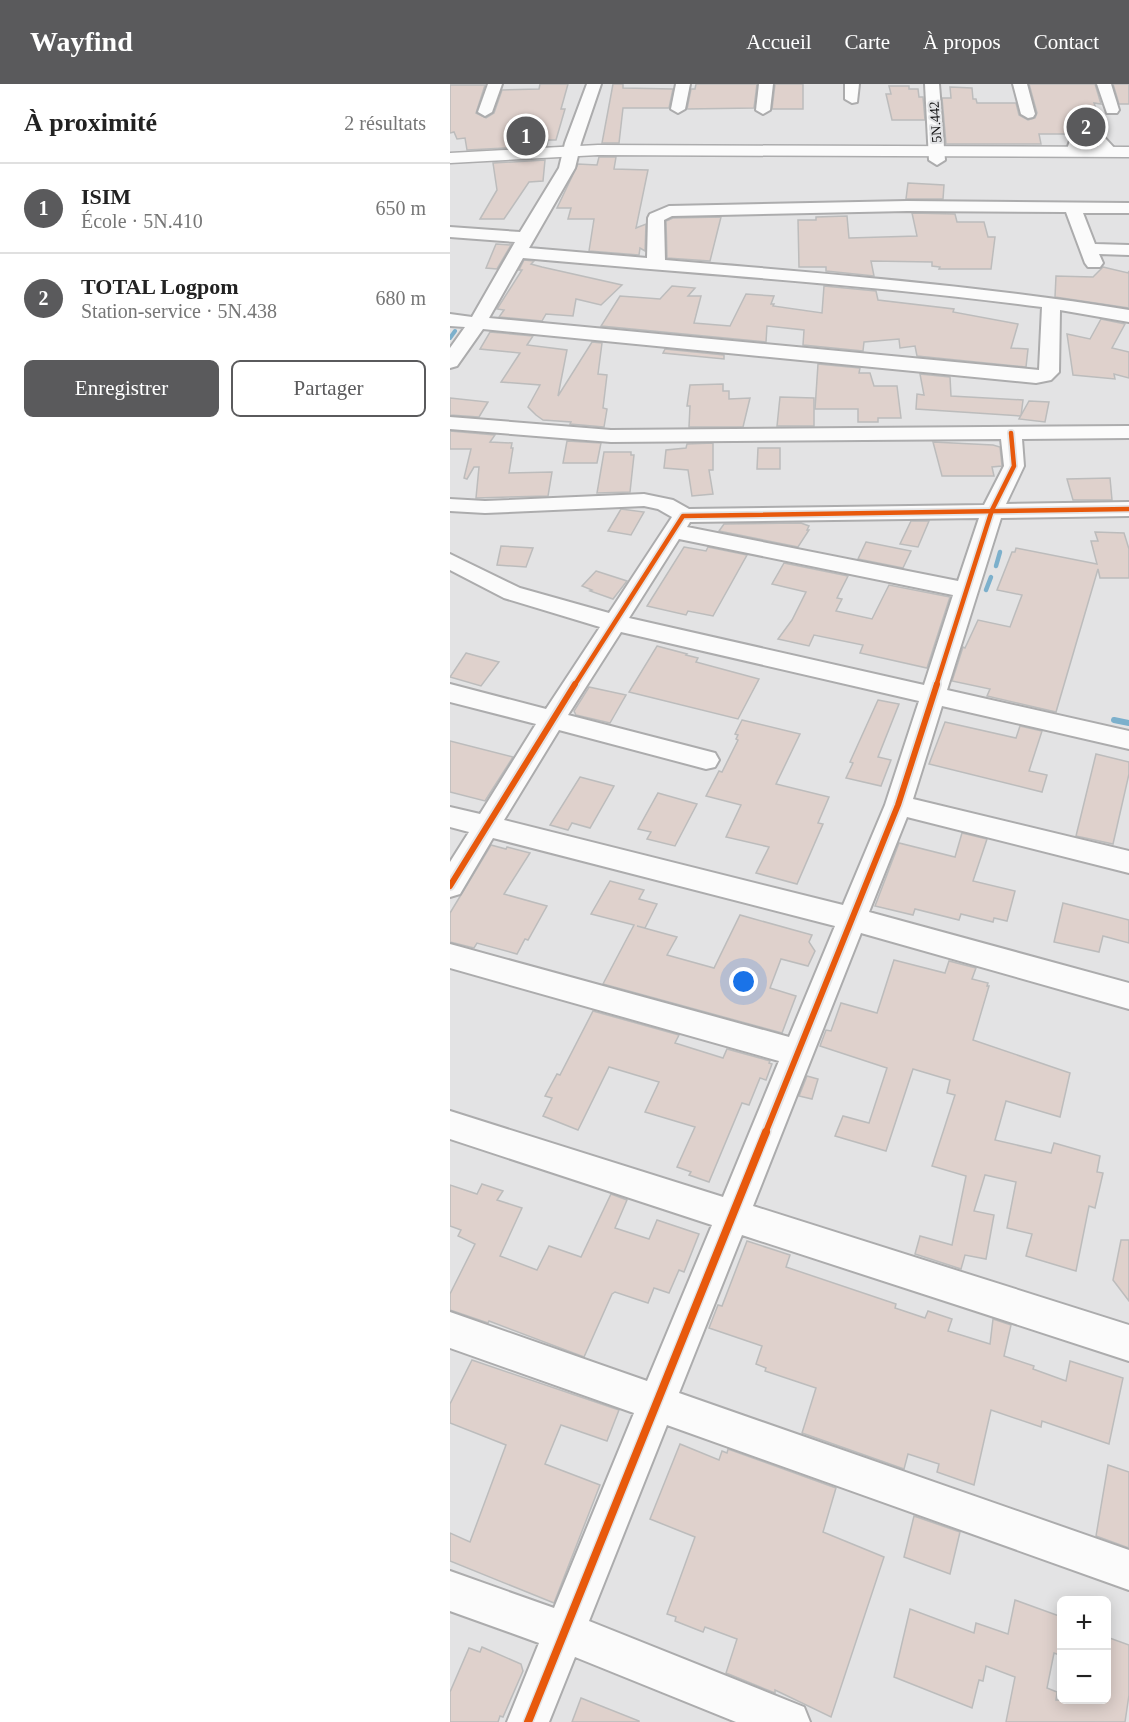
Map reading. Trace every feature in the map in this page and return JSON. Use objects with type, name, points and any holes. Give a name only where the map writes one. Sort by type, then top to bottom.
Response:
[{"type":"main road","points":[[937,155],[1129,152]]},
{"type":"main road","points":[[450,158],[682,153],[937,155],[1129,161]]},
{"type":"main road","points":[[450,165],[571,154]]},
{"type":"street","points":[[485,112],[495,84]]},
{"type":"street","points":[[450,362],[478,322],[546,200],[567,168],[594,84]]},
{"type":"street","points":[[678,109],[683,84]]},
{"type":"street","points":[[763,110],[766,84]]},
{"type":"street","name":"5N.442","points":[[932,84],[937,155]]},
{"type":"street","points":[[1020,84],[1028,114]]},
{"type":"street","points":[[1104,84],[1112,110]]},
{"type":"street","points":[[656,266],[656,218],[669,211],[907,206],[1129,208]]},
{"type":"street","points":[[1073,208],[1091,256],[1129,250]]},
{"type":"street","points":[[450,232],[656,266],[857,281],[1051,303],[1129,316]]},
{"type":"street","points":[[450,320],[1036,377],[1044,376],[1049,372],[1051,303]]},
{"type":"street","points":[[450,423],[611,436],[1129,432]]},
{"type":"street","points":[[528,1722],[898,805],[992,510],[1014,466],[1011,433]]},
{"type":"street","points":[[450,505],[485,507],[644,500],[663,502],[675,508],[679,524],[552,720],[450,886]]},
{"type":"street","points":[[679,524],[992,510],[1129,509]]},
{"type":"street","points":[[679,524],[967,590]]},
{"type":"street","points":[[450,561],[512,593],[615,623],[1129,740]]},
{"type":"street","points":[[450,693],[706,760]]},
{"type":"street","points":[[898,805],[1129,862]]},
{"type":"street","points":[[450,817],[852,919],[1129,996]]},
{"type":"street","points":[[450,956],[798,1053]]},
{"type":"street","points":[[450,1125],[1129,1343]]},
{"type":"street","points":[[450,1330],[1129,1570]]},
{"type":"street","points":[[450,1591],[564,1632],[789,1722]]},
{"type":"building","points":[[540,84],[568,84],[561,109],[565,109],[556,140],[548,140],[547,146],[467,150],[465,138],[457,139],[454,132],[450,133],[450,85],[485,85],[476,113],[486,118],[494,113],[502,90],[539,89]]},
{"type":"building","points":[[613,84],[623,84],[623,88],[673,89],[669,108],[623,108],[619,143],[602,143]]},
{"type":"building","points":[[696,84],[757,84],[754,108],[687,109],[691,89],[695,89]]},
{"type":"building","points":[[775,84],[803,84],[803,109],[772,109]]},
{"type":"building","points":[[1029,84],[1095,84],[1101,104],[1094,103],[1105,134],[1087,131],[1077,134],[1039,134],[1041,144],[946,144],[942,98],[951,98],[950,87],[972,88],[973,99],[976,99],[977,103],[1016,103],[1019,115],[1028,120],[1035,118],[1037,113]]},
{"type":"building","points":[[1113,84],[1129,84],[1129,104],[1119,104]]},
{"type":"building","points":[[889,86],[909,86],[909,89],[918,89],[919,97],[923,97],[925,120],[892,120],[886,94],[891,94]]},
{"type":"building","points":[[599,157],[616,157],[614,169],[648,170],[636,228],[646,224],[645,251],[640,248],[639,255],[589,251],[594,219],[568,219],[571,208],[557,208],[578,164],[597,165]]},
{"type":"building","points":[[545,160],[543,181],[529,182],[504,219],[480,219],[497,190],[493,163]]},
{"type":"building","points":[[908,183],[944,185],[943,199],[906,199]]},
{"type":"building","points":[[912,213],[955,214],[957,222],[984,222],[988,237],[995,237],[991,269],[939,269],[940,267],[932,266],[932,262],[871,261],[874,276],[826,271],[826,267],[799,267],[798,220],[847,216],[849,238],[917,236]]},
{"type":"building","points":[[721,217],[710,261],[667,258],[666,221],[673,218]]},
{"type":"building","points":[[496,244],[511,245],[497,269],[486,268]]},
{"type":"building","points":[[524,260],[534,261],[531,264],[542,267],[622,285],[601,305],[576,299],[573,316],[546,314],[542,321],[499,317],[504,310],[497,309],[522,270],[519,270]]},
{"type":"building","points":[[1103,267],[1128,273],[1129,271],[1129,308],[1055,297],[1056,276],[1093,277]]},
{"type":"building","points":[[672,286],[695,288],[688,296],[701,296],[694,323],[730,326],[746,294],[774,296],[771,304],[774,304],[773,306],[822,313],[824,286],[876,291],[878,300],[954,309],[953,312],[1018,324],[1011,348],[1028,349],[1026,367],[917,356],[915,346],[900,348],[899,339],[864,342],[863,351],[803,345],[804,330],[767,326],[766,342],[601,326],[620,296],[660,299]]},
{"type":"building","points":[[1101,319],[1125,324],[1112,348],[1129,352],[1129,378],[1114,374],[1115,379],[1073,375],[1067,334],[1090,339]]},
{"type":"building","points":[[490,332],[533,336],[527,345],[567,350],[558,396],[592,342],[602,343],[598,374],[607,375],[603,408],[607,409],[604,427],[543,420],[536,415],[528,407],[540,385],[501,382],[520,353],[480,349]]},
{"type":"building","points":[[665,349],[724,355],[724,359],[663,353]]},
{"type":"building","points":[[818,364],[860,368],[859,373],[870,373],[874,386],[897,386],[901,418],[878,418],[878,422],[858,422],[858,409],[815,409]]},
{"type":"building","points":[[920,374],[950,377],[951,396],[1023,400],[1021,416],[916,409],[917,394],[924,395]]},
{"type":"building","points":[[723,384],[723,391],[729,391],[729,399],[750,398],[743,427],[689,427],[690,406],[687,406],[690,385]]},
{"type":"building","points":[[780,397],[814,398],[814,426],[777,426]]},
{"type":"building","points":[[450,398],[488,402],[479,417],[450,415]]},
{"type":"building","points":[[1029,401],[1049,402],[1045,422],[1019,419]]},
{"type":"building","points":[[450,431],[495,435],[490,442],[512,443],[509,473],[552,472],[548,496],[476,498],[479,467],[474,467],[467,479],[464,478],[471,449],[450,449]]},
{"type":"building","points":[[567,441],[601,443],[597,463],[563,463]]},
{"type":"building","points":[[933,442],[1000,447],[1002,466],[992,467],[994,476],[942,476]]},
{"type":"building","points":[[713,443],[713,470],[709,470],[713,494],[692,496],[688,470],[664,468],[666,450],[686,448],[687,444]]},
{"type":"building","points":[[758,448],[780,448],[780,469],[757,469]]},
{"type":"building","points":[[604,452],[631,452],[631,455],[634,455],[630,492],[597,493]]},
{"type":"building","points":[[1110,478],[1112,500],[1073,500],[1067,479]]},
{"type":"building","points":[[621,509],[644,512],[631,535],[608,531]]},
{"type":"building","points":[[911,521],[929,521],[918,547],[900,544]]},
{"type":"building","points":[[801,523],[809,526],[807,530],[809,530],[798,547],[719,531],[724,524]]},
{"type":"building","points":[[1095,532],[1124,533],[1129,549],[1129,578],[1100,578],[1098,569],[1056,712],[987,696],[990,689],[952,681],[963,647],[965,648],[978,620],[1010,627],[1022,595],[997,590],[1012,552],[1015,552],[1016,548],[1097,564],[1091,541],[1098,541]]},
{"type":"building","points":[[866,542],[911,551],[903,568],[858,559]]},
{"type":"building","points":[[501,546],[533,548],[526,567],[497,565]]},
{"type":"building","points":[[684,547],[706,551],[708,547],[747,555],[713,616],[688,611],[686,615],[647,606]]},
{"type":"building","points":[[784,563],[848,576],[837,598],[842,599],[836,611],[872,619],[889,585],[950,597],[927,668],[860,653],[863,645],[814,635],[809,646],[778,639],[792,620],[806,592],[772,584]]},
{"type":"building","points":[[596,571],[627,581],[613,599],[582,586]]},
{"type":"building","points":[[657,646],[698,658],[696,662],[759,679],[738,719],[629,692]]},
{"type":"building","points":[[466,653],[499,662],[481,686],[450,677]]},
{"type":"building","points":[[589,687],[626,695],[610,723],[576,715],[574,711]]},
{"type":"building","points":[[878,700],[899,704],[878,757],[891,760],[881,786],[846,778],[853,763],[850,762]]},
{"type":"building","points":[[742,720],[800,734],[776,784],[829,797],[818,823],[823,824],[797,884],[756,873],[769,847],[726,837],[741,805],[706,796],[719,771],[722,772],[738,740],[736,739],[738,735],[735,734]]},
{"type":"building","points":[[945,722],[1016,738],[1020,726],[1042,731],[1029,771],[1047,775],[1042,792],[929,764]]},
{"type":"building","points":[[450,741],[513,757],[485,801],[450,792]]},
{"type":"building","points":[[1096,754],[1129,762],[1129,774],[1113,844],[1076,836]]},
{"type":"building","points":[[580,777],[614,786],[590,828],[572,823],[568,830],[550,825]]},
{"type":"building","points":[[658,793],[697,804],[675,846],[647,839],[651,832],[638,829]]},
{"type":"building","points":[[962,833],[987,839],[973,881],[1015,891],[1007,921],[994,918],[993,922],[961,914],[959,920],[915,909],[913,915],[875,906],[899,843],[955,857]]},
{"type":"building","points":[[491,845],[530,853],[504,894],[547,906],[528,940],[525,939],[517,954],[477,943],[474,948],[450,942],[450,913]]},
{"type":"building","points":[[610,881],[644,890],[639,899],[657,904],[645,928],[637,926],[677,937],[667,955],[714,968],[740,915],[812,935],[809,942],[815,951],[808,966],[781,959],[770,988],[796,996],[782,1033],[603,984],[634,925],[591,914]]},
{"type":"building","points":[[1063,903],[1129,920],[1129,943],[1103,936],[1099,952],[1054,942]]},
{"type":"building","points":[[894,960],[945,973],[949,961],[976,968],[972,979],[988,983],[987,986],[989,986],[973,1040],[1070,1073],[1060,1117],[1006,1101],[995,1140],[1051,1153],[1054,1143],[1100,1156],[1097,1172],[1103,1173],[1095,1208],[1089,1206],[1076,1271],[1026,1256],[1032,1234],[1007,1228],[1016,1182],[985,1175],[974,1211],[994,1215],[986,1259],[965,1255],[961,1269],[915,1254],[920,1236],[952,1245],[966,1176],[932,1166],[955,1095],[947,1093],[950,1080],[913,1069],[886,1151],[835,1136],[843,1116],[869,1123],[887,1068],[820,1046],[826,1030],[831,1031],[841,1003],[877,1013]]},
{"type":"building","points":[[593,1011],[679,1035],[675,1043],[723,1058],[727,1049],[770,1061],[769,1063],[772,1064],[766,1080],[760,1078],[749,1105],[742,1103],[709,1182],[689,1175],[691,1172],[677,1167],[695,1127],[645,1112],[659,1082],[609,1067],[578,1130],[543,1116],[552,1098],[545,1096],[557,1074],[560,1075]]},
{"type":"building","points":[[807,1076],[818,1079],[812,1099],[799,1096]]},
{"type":"building","points":[[482,1184],[503,1191],[497,1200],[522,1208],[500,1256],[537,1270],[549,1246],[581,1257],[611,1194],[627,1200],[615,1228],[649,1239],[657,1220],[699,1234],[684,1272],[679,1270],[669,1293],[654,1288],[648,1303],[615,1292],[612,1294],[584,1357],[489,1321],[488,1323],[450,1310],[450,1294],[475,1244],[458,1236],[461,1230],[450,1226],[450,1185],[477,1194]]},
{"type":"building","points":[[1121,1240],[1129,1240],[1129,1301],[1113,1280]]},
{"type":"building","points":[[747,1241],[790,1255],[786,1267],[896,1304],[895,1308],[925,1318],[928,1311],[952,1319],[948,1331],[990,1344],[993,1319],[1011,1325],[1004,1356],[1034,1366],[1033,1369],[1066,1381],[1070,1361],[1123,1378],[1109,1444],[1042,1421],[1041,1427],[991,1410],[974,1485],[937,1472],[939,1464],[908,1454],[904,1469],[802,1433],[816,1388],[765,1371],[766,1368],[756,1364],[762,1346],[709,1328],[718,1305],[722,1306]]},
{"type":"building","points":[[472,1360],[619,1410],[607,1441],[561,1425],[545,1464],[600,1485],[554,1603],[450,1561],[450,1533],[470,1542],[506,1445],[450,1423],[450,1404]]},
{"type":"building","points":[[680,1444],[719,1460],[722,1451],[727,1453],[728,1449],[836,1488],[823,1532],[884,1557],[831,1717],[775,1690],[775,1693],[726,1673],[737,1639],[705,1627],[703,1632],[675,1621],[676,1617],[667,1614],[695,1537],[650,1519]]},
{"type":"building","points":[[1108,1465],[1129,1472],[1129,1548],[1096,1536]]},
{"type":"building","points":[[914,1516],[960,1532],[950,1574],[904,1557]]},
{"type":"building","points":[[1015,1600],[1057,1615],[1057,1654],[1054,1653],[1047,1688],[1057,1692],[1057,1704],[1111,1704],[1111,1638],[1129,1645],[1129,1695],[1125,1722],[1006,1722],[1015,1677],[986,1666],[983,1681],[979,1680],[972,1708],[894,1677],[910,1609],[974,1633],[976,1623],[1008,1634]]},
{"type":"building","points":[[482,1647],[521,1664],[523,1671],[503,1717],[500,1716],[498,1722],[450,1722],[450,1692],[469,1648],[480,1652]]},
{"type":"building","points":[[581,1698],[639,1721],[639,1722],[572,1722]]},
{"type":"waterway","points":[[450,338],[455,331]]},
{"type":"waterway","points":[[996,566],[1000,552]]},
{"type":"waterway","points":[[986,590],[991,577]]},
{"type":"waterway","points":[[1114,720],[1129,723]]},
{"type":"cycle path","points":[[528,1722],[898,805],[992,510],[1014,466],[1011,433]]},
{"type":"cycle path","points":[[450,886],[552,720],[683,516],[1129,509]]},
{"type":"place","name":"TOTAL Logpom","points":[[1086,127]]},
{"type":"place","name":"ISIM","points":[[526,136]]}]
